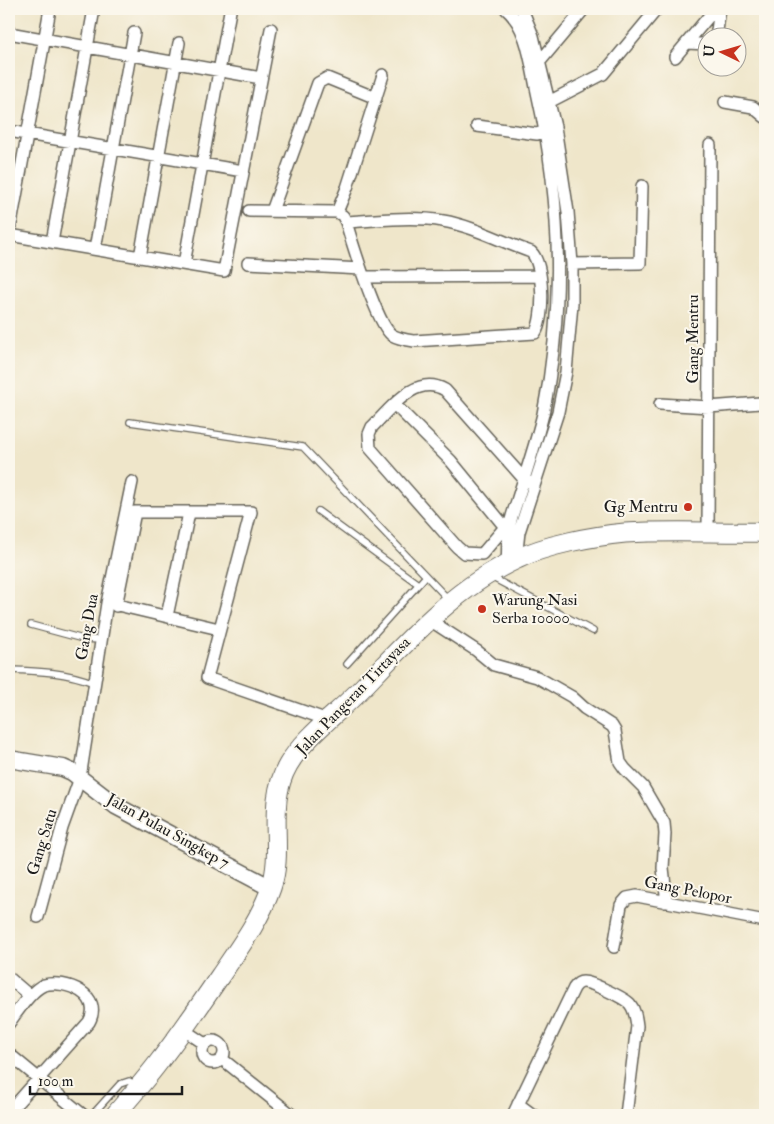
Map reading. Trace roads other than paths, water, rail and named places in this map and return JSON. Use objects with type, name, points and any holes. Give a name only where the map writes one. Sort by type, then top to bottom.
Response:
[{"type":"main road","name":"Jalan Pangeran Tirtayasa","points":[[115,1115],[184,1030],[256,921],[271,888],[275,870],[276,795],[288,764],[328,720],[348,703],[428,620],[487,575],[511,561],[589,538],[631,533],[765,532]]},
{"type":"street","points":[[50,9],[9,235],[224,270],[271,28]]},
{"type":"street","points":[[52,242],[94,9]]},
{"type":"street","points":[[506,9],[515,17],[536,66]]},
{"type":"street","points":[[511,561],[511,530],[558,412],[566,372],[572,316],[572,264],[568,212],[555,127],[545,104],[536,66],[534,36],[522,9]]},
{"type":"street","points":[[536,66],[584,9]]},
{"type":"street","points":[[545,104],[603,74],[657,9]]},
{"type":"street","points":[[675,57],[715,9]]},
{"type":"street","points":[[717,28],[720,9]]},
{"type":"street","points":[[184,264],[230,11]]},
{"type":"street","points":[[9,33],[261,78]]},
{"type":"street","points":[[95,249],[134,33]]},
{"type":"street","points":[[140,256],[179,43]]},
{"type":"street","points":[[687,43],[696,43]]},
{"type":"street","points":[[337,212],[347,188],[384,75]]},
{"type":"street","points":[[272,211],[318,82],[327,78],[376,98]]},
{"type":"street","points":[[725,102],[753,107],[765,117]]},
{"type":"street","points":[[529,482],[551,371],[557,315],[556,218],[544,132],[545,104]]},
{"type":"street","points":[[476,126],[526,133],[544,132],[555,127]]},
{"type":"street","points":[[9,131],[243,171]]},
{"type":"street","name":"Gang Mentru","points":[[708,532],[710,145]]},
{"type":"street","points":[[572,264],[640,263],[642,186]]},
{"type":"street","points":[[249,211],[337,212],[343,216],[383,322],[390,334],[400,339],[414,341],[535,332],[540,323],[541,288],[537,260],[531,252],[464,226],[442,221],[404,219],[346,222]]},
{"type":"street","points":[[248,263],[363,273],[539,276]]},
{"type":"street","points":[[541,288],[572,286]]},
{"type":"street","points":[[557,315],[572,316]]},
{"type":"street","points":[[511,530],[482,554],[464,553],[370,448],[369,434],[372,427],[410,391],[426,385],[437,386],[446,390],[529,482]]},
{"type":"street","points":[[660,404],[709,407],[760,403]]},
{"type":"street","points":[[395,405],[451,461],[511,530]]},
{"type":"street","points":[[544,409],[558,412]]},
{"type":"street","name":"Gang Dua","points":[[80,778],[101,640],[112,604],[132,482]]},
{"type":"street","points":[[220,629],[112,604],[135,512],[250,512],[220,629],[207,678],[328,720]]},
{"type":"street","points":[[167,616],[189,513]]},
{"type":"street","points":[[428,620],[477,651],[494,665],[538,677],[556,687],[612,726],[615,731],[620,762],[643,787],[664,823],[663,877],[666,894],[665,902]]},
{"type":"street","name":"Jalan Pulau Singkep 7","points":[[10,763],[63,768],[80,778],[116,806],[271,888]]},
{"type":"street","name":"Gang Satu","points":[[38,916],[62,828],[80,778]]},
{"type":"street","name":"Gang Pelopor","points":[[614,947],[621,905],[627,898],[637,896],[765,921]]},
{"type":"street","points":[[9,978],[30,996]]},
{"type":"street","points":[[533,1115],[516,1110],[574,988],[584,982],[610,991],[629,1003],[636,1016],[637,1026],[626,1115]]},
{"type":"street","points":[[9,1023],[30,996],[42,986],[58,984],[74,987],[88,998],[93,1005],[93,1015],[89,1022],[9,1112]]},
{"type":"street","points":[[184,1030],[206,1044],[203,1053],[207,1060],[215,1063],[222,1058],[292,1115]]},
{"type":"street","points":[[9,1054],[38,1080],[83,1115]]},
{"type":"lane","points":[[130,422],[303,447],[451,602]]},
{"type":"lane","points":[[318,511],[418,584]]},
{"type":"lane","points":[[487,575],[593,631]]},
{"type":"lane","points":[[346,664],[426,576]]},
{"type":"lane","points":[[31,625],[83,639],[101,640]]},
{"type":"lane","points":[[9,670],[57,674],[84,679],[94,683]]},
{"type":"lane","points":[[92,1115],[120,1084],[129,1081],[138,1087]]},
{"type":"place","name":"Gg Mentru","points":[[688,507]]},
{"type":"place","name":"Warung Nasi Serba 10000","points":[[482,609]]}]
